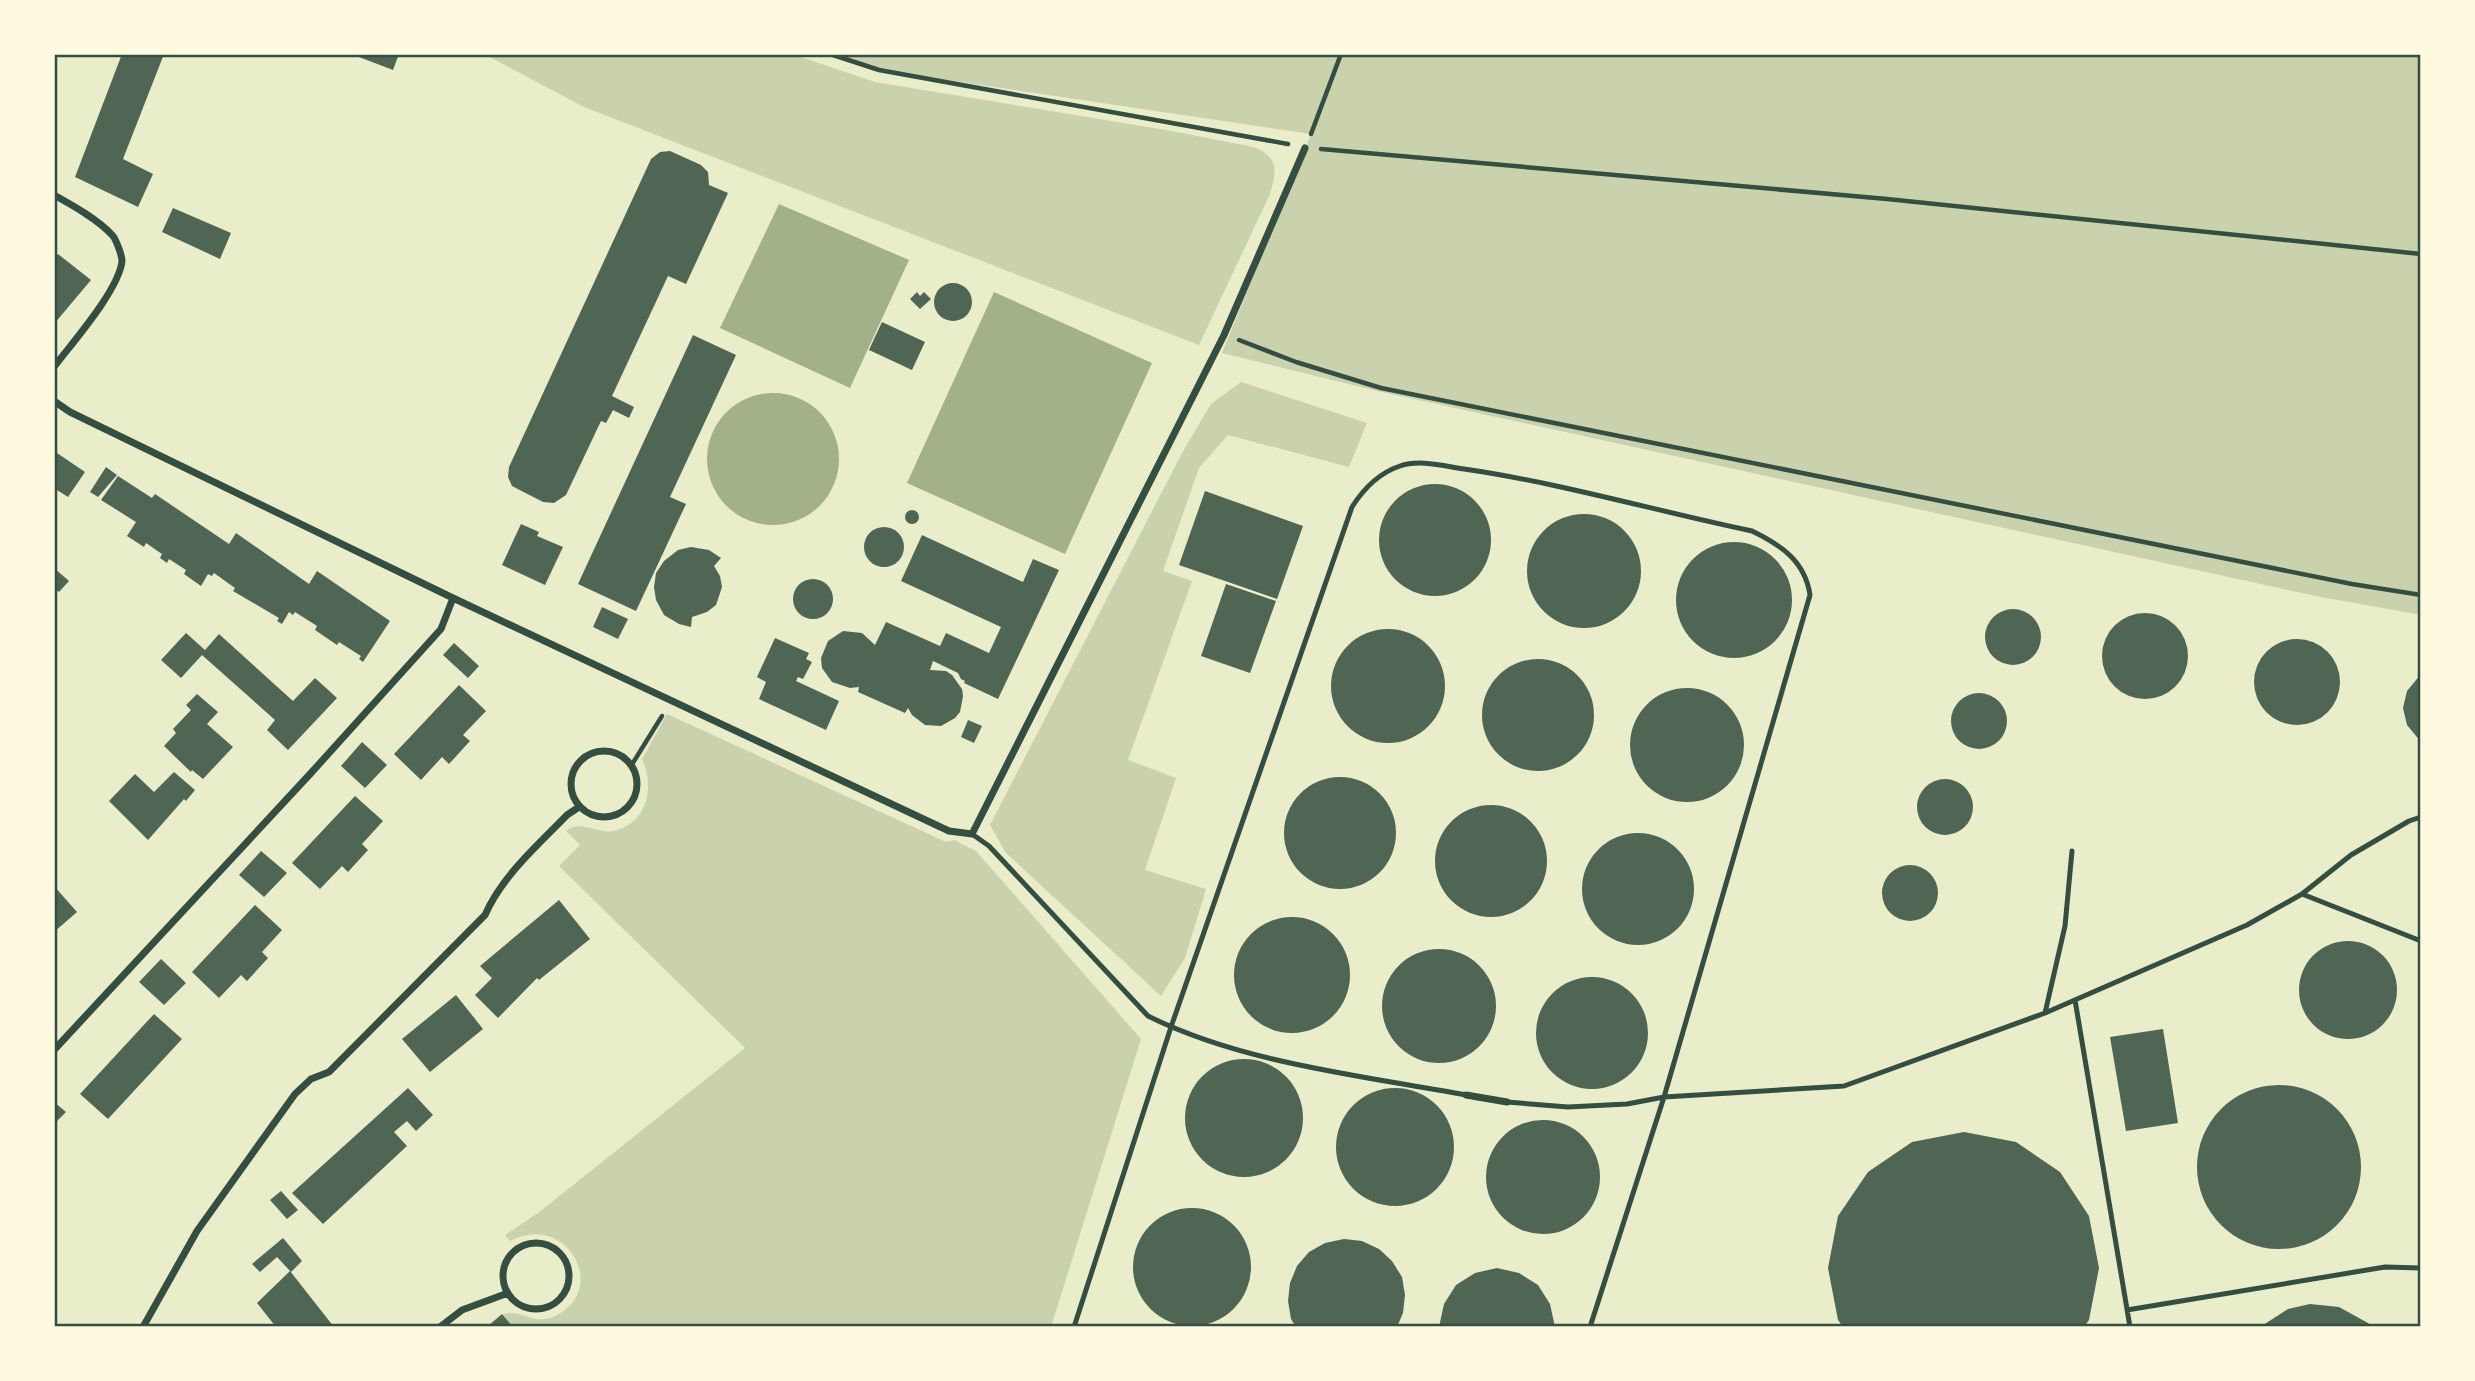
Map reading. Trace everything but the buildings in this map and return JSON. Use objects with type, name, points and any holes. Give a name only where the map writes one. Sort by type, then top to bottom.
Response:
[{"type":"street","points":[[54,401],[70,412],[669,701],[949,831],[972,834],[1224,335],[1306,148]]},
{"type":"street","points":[[54,195],[78,209],[114,237],[122,260],[113,284],[103,300],[54,367]]},
{"type":"street","points":[[54,1050],[311,774],[441,629],[453,598]]},
{"type":"street","points":[[596,752],[609,752],[621,757],[631,766],[635,775],[635,793],[624,810],[606,817],[596,816],[579,807],[570,787],[575,767],[585,758],[596,752]]},
{"type":"street","points":[[143,1327],[197,1231],[295,1094],[311,1079],[328,1072],[485,915],[493,896],[504,881],[567,815],[579,807]]},
{"type":"street","points":[[1466,1095],[1507,1102]]},
{"type":"street","points":[[545,1244],[555,1249],[562,1257],[569,1277],[562,1296],[554,1304],[534,1309],[514,1301],[508,1293],[503,1282],[503,1270],[508,1259],[524,1245],[545,1244]]},
{"type":"street","points":[[440,1327],[462,1310],[508,1293]]},
{"type":"lane","points":[[1074,1327],[1171,1027],[1352,506],[1363,490],[1376,479],[1401,465],[1437,465],[1520,478],[1752,531],[1777,543],[1790,554],[1808,580],[1810,595],[1664,1097],[1590,1327]]},
{"type":"lane","points":[[1507,1102],[1568,1107],[1627,1104],[1664,1097],[1844,1086],[2045,1013],[2247,925],[2302,894],[2351,855],[2409,821],[2421,817]]},
{"type":"lane","points":[[972,834],[989,846],[1148,1016],[1171,1027],[1245,1052],[1466,1095]]},
{"type":"lane","points":[[2045,1013],[2064,926],[2072,851]]},
{"type":"lane","points":[[2302,894],[2421,941]]},
{"type":"lane","points":[[2075,1000],[2130,1327]]},
{"type":"lane","points":[[2127,1310],[2385,1267],[2421,1269]]},
{"type":"path","points":[[830,54],[879,70],[1306,148],[1887,199],[2421,254]]},
{"type":"path","points":[[1306,148],[1341,54]]},
{"type":"path","points":[[1224,335],[1296,362],[1381,388],[2421,596]]},
{"type":"path","points":[[631,766],[654,731],[669,701]]},
{"type":"shaded area","points":[[484,54],[792,54],[875,82],[1253,147],[1272,160],[1274,178],[1270,194],[1199,345],[584,107]]},
{"type":"shaded area","points":[[838,54],[2421,54],[2421,615],[2316,596],[1377,391],[1222,353],[1311,134],[879,70]]},
{"type":"shaded area","points":[[779,204],[909,260],[850,388],[720,328]]},
{"type":"shaded area","points":[[994,292],[1152,363],[1065,554],[907,483]]},
{"type":"shaded area","points":[[1241,382],[1367,423],[1349,467],[1228,435],[1199,468],[1163,571],[1192,581],[1128,760],[1176,778],[1145,870],[1206,889],[1185,958],[1161,996],[1006,853],[990,825],[1182,453],[1211,404]]},
{"type":"shaded area","points":[[773,393],[798,398],[820,412],[834,434],[839,459],[834,484],[820,506],[798,520],[773,525],[748,520],[726,506],[712,484],[707,459],[712,434],[726,412],[748,398]]},
{"type":"shaded area","points":[[667,714],[946,842],[954,840],[976,851],[1141,1039],[1051,1327],[487,1327],[504,1314],[539,1319],[556,1316],[577,1296],[581,1281],[579,1266],[572,1253],[561,1242],[546,1235],[529,1235],[510,1241],[505,1235],[538,1213],[745,1048],[559,866],[580,845],[566,831],[577,826],[614,831],[635,820],[641,812],[648,792],[642,759]]}]
